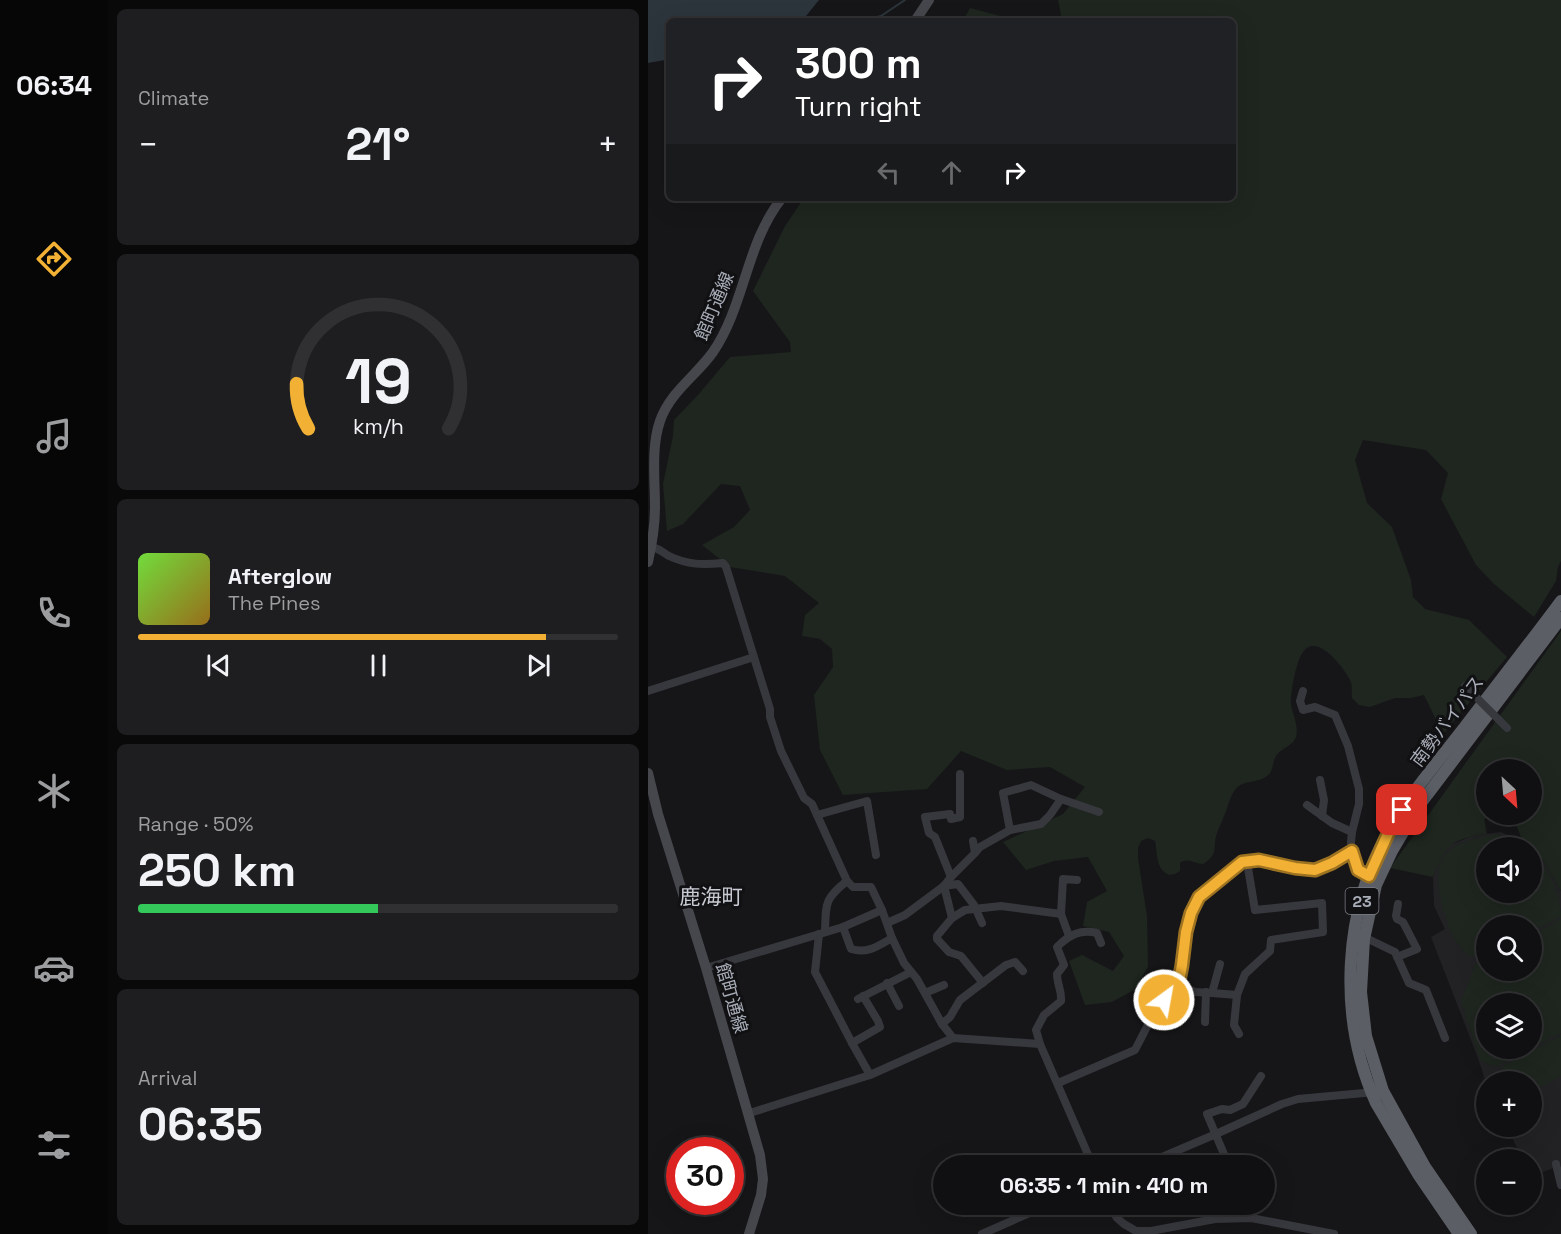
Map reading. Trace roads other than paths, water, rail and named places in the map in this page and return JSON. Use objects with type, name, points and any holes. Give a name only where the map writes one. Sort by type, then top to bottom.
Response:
[{"type":"highway","name":"南勢バイパス","points":[[1471,1234],[1377,1092],[1354,1035],[1350,988],[1352,945],[1369,876],[1391,827],[1413,794],[1561,601]]},
{"type":"highway","name":"南勢バイパス","points":[[1459,1234],[1418,1174],[1376,1103],[1377,1092],[1365,1036],[1360,992],[1364,937],[1376,885],[1392,851],[1418,807],[1561,618]]},
{"type":"main road","points":[[917,18],[928,0]]},
{"type":"main road","name":"館町通線","points":[[648,562],[655,511],[657,434],[661,420],[675,394],[707,359],[720,340],[733,311],[753,252],[780,201]]},
{"type":"main road","name":"館町通線","points":[[648,773],[658,814],[706,968],[760,1155],[763,1179],[761,1195],[749,1234]]},
{"type":"street","points":[[651,547],[696,565],[723,563],[726,567],[781,751],[804,798],[812,804],[847,881],[853,887],[871,888],[904,963],[917,978],[942,1024],[953,1038]]},
{"type":"street","points":[[648,691],[754,657]]},
{"type":"street","points":[[1465,686],[1507,728]]},
{"type":"street","points":[[1303,691],[1300,701],[1303,710],[1315,707],[1335,715],[1348,746],[1359,797],[1352,832],[1352,851],[1358,870],[1369,876]]},
{"type":"street","points":[[951,877],[935,837],[929,833],[925,817],[950,814],[951,819],[960,817],[960,774]]},
{"type":"street","points":[[1320,780],[1324,800],[1322,816]]},
{"type":"street","points":[[1010,830],[1003,793],[1031,785],[1061,799],[1099,812]]},
{"type":"street","points":[[887,923],[905,915],[944,886],[980,847],[1010,830],[1041,824],[1061,799]]},
{"type":"street","points":[[817,815],[867,801],[876,855]]},
{"type":"street","points":[[1307,805],[1352,832]]},
{"type":"street","points":[[973,842],[975,853]]},
{"type":"street","points":[[1058,1083],[1136,1050],[1152,1017],[1177,984],[1186,932],[1191,913],[1199,897],[1242,862],[1259,860],[1315,870],[1352,851]]},
{"type":"street","points":[[1239,1034],[1234,1025],[1237,995],[1245,974],[1270,951],[1270,940],[1323,932],[1322,903],[1255,910],[1247,862]]},
{"type":"street","points":[[1069,936],[1061,914],[1063,879],[1077,880]]},
{"type":"street","points":[[847,881],[833,892],[826,906],[815,972],[870,1075]]},
{"type":"street","points":[[944,886],[958,884],[976,909],[982,923]]},
{"type":"street","points":[[944,886],[952,918]]},
{"type":"street","points":[[1397,957],[1417,949],[1404,922],[1397,919],[1398,904]]},
{"type":"street","points":[[983,983],[961,956],[949,952],[937,939],[952,918],[965,910],[1001,906],[1061,914]]},
{"type":"street","points":[[706,968],[843,927],[882,910]]},
{"type":"street","points":[[843,927],[851,949],[869,950],[892,938]]},
{"type":"street","points":[[1089,1155],[1040,1044],[1036,1030],[1044,1015],[1061,1001],[1062,993],[1057,974],[1064,965],[1057,947],[1069,936],[1088,931],[1097,933],[1101,943]]},
{"type":"street","points":[[1364,937],[1395,952],[1409,983],[1425,990],[1445,1038]]},
{"type":"street","points":[[942,1024],[950,1017],[960,1000],[1006,965],[1015,962],[1023,971]]},
{"type":"street","points":[[1205,1022],[1209,993],[1220,964]]},
{"type":"street","points":[[852,1043],[880,1027],[860,997],[911,972]]},
{"type":"street","points":[[887,984],[899,1006]]},
{"type":"street","points":[[1177,984],[1195,992],[1237,995]]},
{"type":"street","points":[[925,993],[944,985]]},
{"type":"street","points":[[748,1112],[870,1075],[953,1038],[1040,1044]]},
{"type":"street","points":[[1225,1155],[1207,1114],[1222,1108],[1230,1110],[1243,1104],[1261,1076]]},
{"type":"street","points":[[1167,1155],[1298,1099],[1377,1092]]},
{"type":"street","points":[[1556,1164],[1561,1185]]},
{"type":"street","points":[[982,1234],[1025,1215]]},
{"type":"street","points":[[1115,1215],[1124,1224],[1136,1230],[1151,1231],[1215,1219],[1251,1218],[1334,1234]]},
{"type":"waterway","points":[[873,18],[881,16],[905,0]]},
{"type":"district","name":"鹿海町","points":[[711,896]]}]
